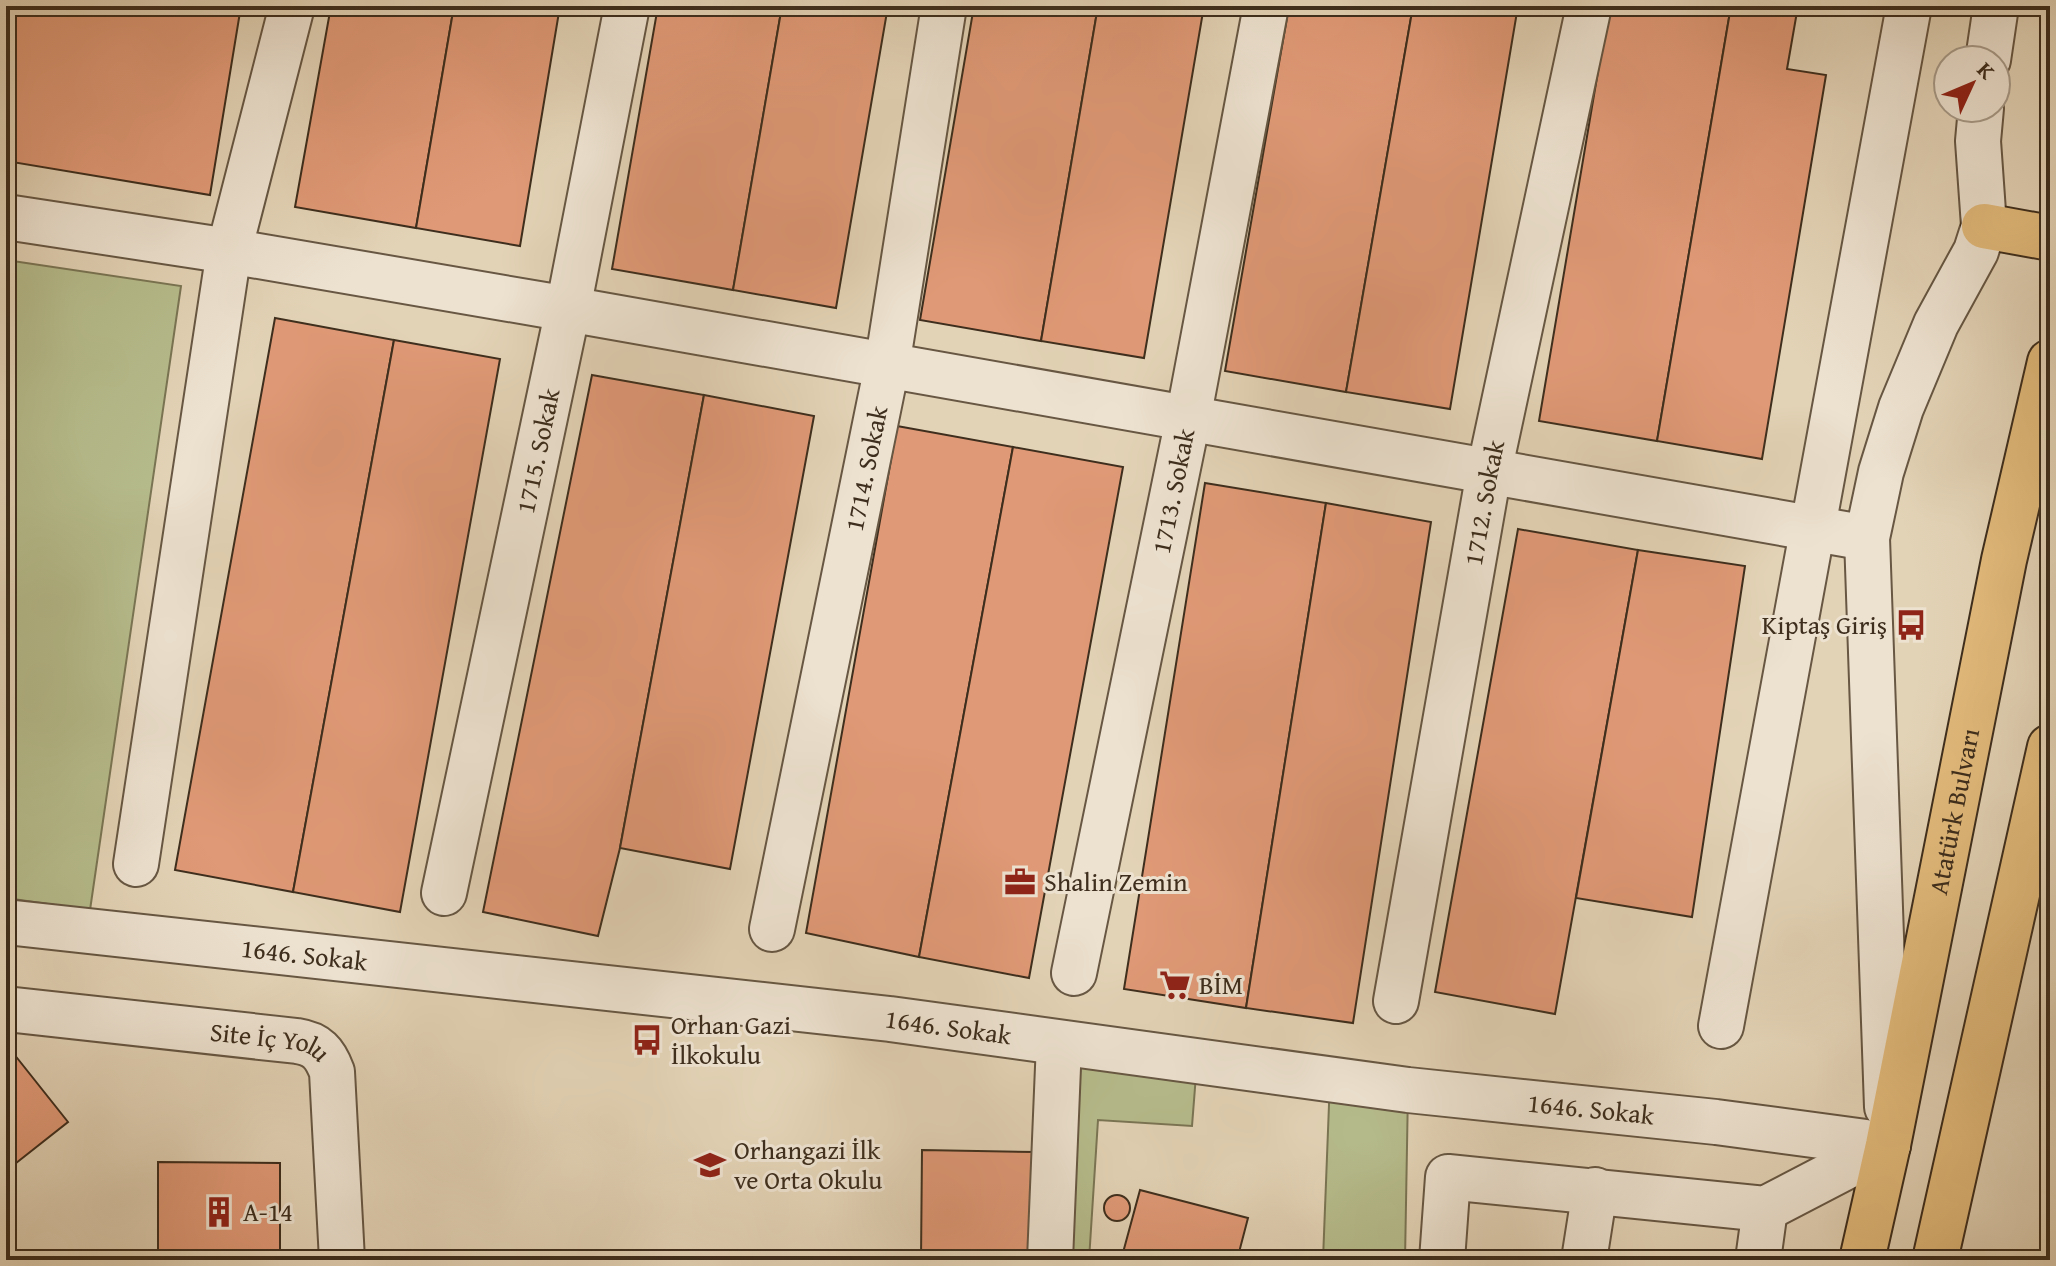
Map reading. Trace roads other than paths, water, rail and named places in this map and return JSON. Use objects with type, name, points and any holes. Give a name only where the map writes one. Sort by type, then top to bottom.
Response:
[{"type":"main road","points":[[1984,226],[2050,238]]},
{"type":"main road","name":"Atatürk Bulvarı","points":[[1862,1260],[1888,1145],[2004,560],[2050,362]]},
{"type":"main road","points":[[1935,1260],[2050,747]]},
{"type":"street","points":[[136,864],[229,251],[292,6]]},
{"type":"street","name":"1715. Sokak","points":[[444,893],[568,309],[627,6]]},
{"type":"street","name":"1714. Sokak","points":[[772,929],[887,366],[944,6]]},
{"type":"street","name":"1713. Sokak","points":[[1074,973],[1188,419],[1266,6]]},
{"type":"street","name":"1712. Sokak","points":[[1396,1001],[1489,472],[1589,6]]},
{"type":"street","points":[[1721,1026],[1909,6]]},
{"type":"street","points":[[1990,44],[1996,6]]},
{"type":"street","points":[[1442,1260],[1448,1177],[1765,1209],[1888,1145],[1867,538],[1881,472],[1901,408],[1936,324],[1976,251],[1984,226],[1980,124]]},
{"type":"street","points":[[6,217],[229,251],[568,309],[1867,538]]},
{"type":"street","name":"1646. Sokak","points":[[6,922],[805,1009],[1408,1090],[1716,1122],[1888,1145]]},
{"type":"street","name":"Site İç Yolu","points":[[6,1009],[297,1041],[317,1046],[332,1072],[342,1260]]},
{"type":"street","points":[[1050,1260],[1059,1043]]},
{"type":"street","points":[[1584,1260],[1595,1190]]},
{"type":"street","points":[[1758,1260],[1765,1209]]},
{"type":"place","name":"Kiptaş Giriş","points":[[1911,625]]},
{"type":"place","name":"Shalin Zemin","points":[[1020,882]]},
{"type":"place","name":"BİM","points":[[1175,985]]},
{"type":"place","name":"Orhan Gazi İlkokulu","points":[[647,1040]]},
{"type":"place","name":"Orhangazi İlk ve Orta Okulu","points":[[710,1165]]},
{"type":"place","name":"A-14","points":[[219,1212]]}]
